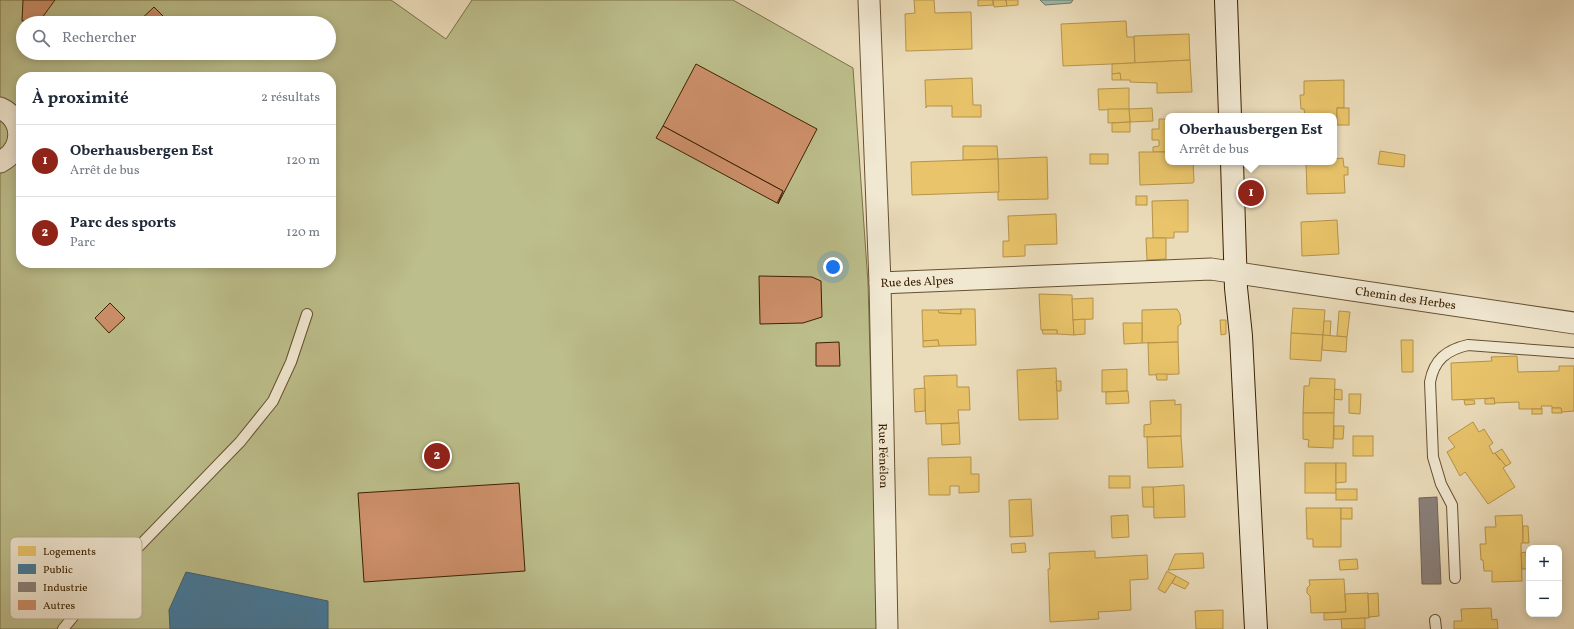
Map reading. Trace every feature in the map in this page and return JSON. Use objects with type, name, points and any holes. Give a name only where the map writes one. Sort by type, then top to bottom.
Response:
[{"type":"main road","points":[[1226,0],[1230,113]]},
{"type":"main road","points":[[1232,165],[1256,629]]},
{"type":"street","name":"Rue des Alpes","points":[[869,0],[880,283],[1212,269],[1237,273]]},
{"type":"street","points":[[0,108],[10,114],[16,122]]},
{"type":"street","points":[[0,162],[8,158],[16,147]]},
{"type":"street","name":"Chemin des Herbes","points":[[1237,273],[1574,323]]},
{"type":"street","name":"Rue Fénélon","points":[[880,283],[887,629]]},
{"type":"lane","points":[[142,544],[240,442],[273,401],[291,362],[307,314]]},
{"type":"lane","points":[[1455,578],[1452,506],[1441,484],[1433,457],[1430,382],[1432,370],[1438,361],[1454,348],[1468,345],[1574,353]]},
{"type":"lane","points":[[63,629],[72,619]]},
{"type":"green space","points":[[0,0],[391,0],[446,39],[472,0],[733,0],[853,68],[868,283],[878,629],[0,629]]},
{"type":"shaded area","points":[[1040,0],[1073,0],[1071,3],[1045,5]]},
{"type":"building: Logements","points":[[914,0],[934,0],[935,13],[971,12],[972,49],[906,51],[905,14],[915,13]]},
{"type":"building: Logements","points":[[978,0],[993,0],[993,5],[978,6]]},
{"type":"building: Logements","points":[[993,0],[1006,0],[1007,6],[994,7]]},
{"type":"building: Logements","points":[[1006,0],[1018,0],[1018,5],[1007,6]]},
{"type":"building: Logements","points":[[1126,21],[1127,37],[1134,37],[1135,63],[1063,66],[1061,24]]},
{"type":"building: Logements","points":[[1189,34],[1190,60],[1135,63],[1134,36]]},
{"type":"building: Logements","points":[[1190,60],[1192,92],[1157,93],[1157,83],[1130,82],[1130,80],[1121,80],[1120,73],[1112,74],[1112,64]]},
{"type":"building: Logements","points":[[1120,73],[1121,80],[1112,80],[1112,74]]},
{"type":"building: Logements","points":[[972,78],[973,105],[981,105],[981,117],[952,117],[952,106],[927,106],[926,108],[925,80]]},
{"type":"building: Logements","points":[[1344,80],[1344,108],[1337,108],[1337,113],[1305,113],[1304,109],[1301,109],[1300,95],[1304,95],[1304,81]]},
{"type":"building: Logements","points":[[1129,88],[1129,109],[1099,110],[1098,89]]},
{"type":"building: Logements","points":[[1152,108],[1153,121],[1130,122],[1129,109]]},
{"type":"building: Logements","points":[[1337,108],[1349,108],[1349,125],[1337,125]]},
{"type":"building: Logements","points":[[1108,109],[1129,109],[1130,122],[1108,123]]},
{"type":"building: Logements","points":[[1159,119],[1165,119],[1165,152],[1153,152],[1153,147],[1159,146],[1159,140],[1152,140],[1152,129],[1159,129]]},
{"type":"building: Logements","points":[[1130,122],[1130,132],[1112,132],[1112,123]]},
{"type":"building: Logements","points":[[963,146],[997,146],[998,159],[963,160]]},
{"type":"building: Logements","points":[[1380,151],[1405,155],[1404,167],[1378,164]]},
{"type":"building: Logements","points":[[1139,152],[1165,152],[1165,165],[1193,165],[1193,183],[1140,185]]},
{"type":"building: Logements","points":[[1090,154],[1108,154],[1108,164],[1090,164]]},
{"type":"building: Logements","points":[[1047,157],[1048,199],[998,200],[998,159]]},
{"type":"building: Logements","points":[[1343,158],[1344,167],[1348,167],[1348,175],[1344,175],[1345,193],[1307,194],[1306,165],[1337,165],[1337,159]]},
{"type":"building: Logements","points":[[998,159],[999,192],[912,195],[911,162]]},
{"type":"building: Logements","points":[[1136,196],[1147,196],[1147,205],[1136,205]]},
{"type":"building: Logements","points":[[1188,200],[1188,232],[1174,232],[1174,238],[1153,238],[1152,201]]},
{"type":"building: Logements","points":[[1056,214],[1057,244],[1025,245],[1025,256],[1003,257],[1003,241],[1009,241],[1008,216]]},
{"type":"building: Logements","points":[[1337,220],[1339,254],[1302,256],[1301,222]]},
{"type":"building: Logements","points":[[1146,238],[1166,238],[1166,259],[1147,260]]},
{"type":"building: Logements","points":[[1039,294],[1072,295],[1074,335],[1057,334],[1057,330],[1041,330]]},
{"type":"building: Logements","points":[[1093,298],[1093,319],[1073,320],[1072,299]]},
{"type":"building: Logements","points":[[1293,308],[1325,310],[1323,335],[1291,333]]},
{"type":"building: Logements","points":[[961,309],[961,314],[939,313],[938,310]]},
{"type":"building: Logements","points":[[961,309],[975,309],[976,345],[939,346],[938,340],[923,341],[922,310],[938,310],[939,313],[961,314]]},
{"type":"building: Logements","points":[[1177,309],[1180,314],[1181,324],[1178,326],[1178,342],[1142,343],[1142,310]]},
{"type":"building: Logements","points":[[1339,311],[1350,312],[1347,337],[1337,336]]},
{"type":"building: Logements","points":[[1085,319],[1085,334],[1074,335],[1073,320]]},
{"type":"building: Logements","points":[[1220,320],[1226,320],[1226,334],[1221,335]]},
{"type":"building: Logements","points":[[1324,321],[1331,321],[1330,336],[1323,335]]},
{"type":"building: Logements","points":[[1123,323],[1142,323],[1142,343],[1124,344]]},
{"type":"building: Logements","points":[[1042,330],[1057,330],[1057,334],[1043,334]]},
{"type":"building: Logements","points":[[1291,333],[1323,335],[1321,361],[1290,359]]},
{"type":"building: Logements","points":[[1323,335],[1347,337],[1346,352],[1322,350]]},
{"type":"building: Logements","points":[[938,340],[939,346],[923,347],[923,341]]},
{"type":"building: Logements","points":[[1401,340],[1413,340],[1413,372],[1402,372]]},
{"type":"building: Logements","points":[[1178,342],[1179,374],[1149,375],[1148,343]]},
{"type":"building: Logements","points":[[1517,356],[1518,372],[1559,371],[1559,366],[1574,366],[1574,411],[1562,412],[1561,408],[1552,408],[1552,406],[1541,406],[1542,409],[1519,409],[1519,402],[1494,403],[1494,398],[1452,400],[1451,363],[1492,361],[1491,357]]},
{"type":"building: Logements","points":[[1056,368],[1058,419],[1019,420],[1017,370]]},
{"type":"building: Logements","points":[[1127,369],[1127,391],[1102,392],[1102,370]]},
{"type":"building: Logements","points":[[1156,374],[1167,374],[1167,380],[1157,380]]},
{"type":"building: Logements","points":[[957,375],[957,387],[969,387],[970,410],[958,410],[959,423],[926,424],[924,376]]},
{"type":"building: Logements","points":[[1310,378],[1335,379],[1334,413],[1303,413],[1304,386],[1309,386]]},
{"type":"building: Logements","points":[[1056,381],[1061,381],[1061,391],[1057,391]]},
{"type":"building: Logements","points":[[925,388],[925,411],[915,412],[914,389]]},
{"type":"building: Logements","points":[[1335,389],[1342,390],[1342,400],[1334,399]]},
{"type":"building: Logements","points":[[1128,391],[1129,403],[1106,404],[1106,392]]},
{"type":"building: Logements","points":[[1349,394],[1361,394],[1360,414],[1349,413]]},
{"type":"building: Logements","points":[[1494,398],[1495,404],[1485,404],[1485,399]]},
{"type":"building: Logements","points":[[1175,400],[1175,405],[1181,404],[1181,436],[1144,437],[1144,425],[1151,424],[1150,401]]},
{"type":"building: Logements","points":[[1464,400],[1474,400],[1475,404],[1465,405]]},
{"type":"building: Logements","points":[[1552,408],[1561,408],[1562,413],[1552,413]]},
{"type":"building: Logements","points":[[1532,409],[1542,409],[1542,414],[1532,414]]},
{"type":"building: Logements","points":[[1303,413],[1334,413],[1333,448],[1308,447],[1309,440],[1303,439]]},
{"type":"building: Logements","points":[[1473,422],[1479,432],[1484,429],[1493,443],[1489,446],[1493,454],[1495,453],[1506,466],[1503,468],[1515,487],[1488,504],[1465,472],[1460,476],[1447,452],[1455,447],[1448,438]]},
{"type":"building: Logements","points":[[959,423],[960,444],[942,445],[941,424]]},
{"type":"building: Logements","points":[[1334,426],[1344,426],[1343,439],[1334,439]]},
{"type":"building: Logements","points":[[1181,436],[1183,467],[1148,468],[1147,437]]},
{"type":"building: Logements","points":[[1353,436],[1373,436],[1373,456],[1353,456]]},
{"type":"building: Logements","points":[[1502,449],[1511,463],[1506,466],[1495,453]]},
{"type":"building: Logements","points":[[971,457],[971,474],[979,474],[979,492],[959,493],[959,486],[950,486],[950,495],[929,495],[928,458]]},
{"type":"building: Logements","points":[[1305,463],[1336,463],[1336,493],[1305,493]]},
{"type":"building: Logements","points":[[1336,463],[1346,463],[1346,482],[1336,483]]},
{"type":"building: Logements","points":[[1109,476],[1130,476],[1130,488],[1109,488]]},
{"type":"building: Logements","points":[[1184,485],[1185,517],[1154,518],[1153,487]]},
{"type":"building: Logements","points":[[1142,487],[1153,487],[1154,507],[1143,507]]},
{"type":"building: Logements","points":[[1336,489],[1357,489],[1357,500],[1336,500]]},
{"type":"building: Logements","points":[[1031,499],[1033,536],[1010,537],[1009,500]]},
{"type":"building: Logements","points":[[1306,508],[1341,508],[1341,547],[1313,547],[1313,539],[1307,539]]},
{"type":"building: Logements","points":[[1341,508],[1352,508],[1352,519],[1341,519]]},
{"type":"building: Logements","points":[[1128,515],[1129,537],[1112,538],[1111,516]]},
{"type":"building: Logements","points":[[1522,515],[1522,581],[1492,582],[1492,571],[1484,571],[1483,560],[1481,560],[1480,544],[1486,544],[1485,527],[1496,527],[1495,516]]},
{"type":"building: Logements","points":[[1523,526],[1528,526],[1529,543],[1523,543]]},
{"type":"building: Logements","points":[[1025,543],[1026,552],[1012,553],[1011,544]]},
{"type":"building: Logements","points":[[1095,551],[1095,558],[1147,555],[1148,579],[1130,580],[1131,610],[1098,612],[1099,619],[1050,622],[1048,569],[1050,569],[1049,553]]},
{"type":"building: Logements","points":[[1526,552],[1526,569],[1522,569],[1521,553]]},
{"type":"building: Logements","points":[[1203,553],[1204,568],[1168,570],[1175,554]]},
{"type":"building: Logements","points":[[1357,559],[1358,569],[1340,570],[1339,560]]},
{"type":"building: Logements","points":[[1167,571],[1176,576],[1165,593],[1158,589]]},
{"type":"building: Logements","points":[[1176,576],[1189,583],[1185,589],[1172,583]]},
{"type":"building: Logements","points":[[1344,579],[1346,612],[1311,613],[1310,596],[1307,593],[1307,588],[1310,585],[1309,580]]},
{"type":"building: Logements","points":[[1368,593],[1369,618],[1324,620],[1324,613],[1346,612],[1345,594]]},
{"type":"building: Logements","points":[[1378,593],[1379,616],[1369,617],[1368,594]]},
{"type":"building: Logements","points":[[1491,608],[1492,620],[1497,619],[1498,629],[1454,629],[1454,621],[1462,621],[1461,609]]},
{"type":"building: Logements","points":[[1223,610],[1223,629],[1196,629],[1195,611]]},
{"type":"building: Logements","points":[[1365,618],[1365,629],[1342,629],[1341,619]]},
{"type":"building: Public","points":[[186,572],[328,601],[328,629],[170,629],[169,610]]},
{"type":"building: Industrie","points":[[1437,497],[1441,584],[1422,584],[1419,498]]},
{"type":"building: Autres","points":[[23,0],[55,0],[43,16],[22,16]]},
{"type":"building: Autres","points":[[154,7],[163,16],[144,16]]},
{"type":"building: Autres","points":[[696,64],[817,129],[778,204],[783,191],[663,126]]},
{"type":"building: Autres","points":[[663,126],[783,191],[777,203],[656,138]]},
{"type":"building: Autres","points":[[759,276],[812,277],[821,281],[822,317],[803,323],[760,324]]},
{"type":"building: Autres","points":[[110,303],[125,318],[109,333],[95,318]]},
{"type":"building: Autres","points":[[839,342],[840,366],[816,366],[816,343]]},
{"type":"building: Autres","points":[[519,483],[525,571],[364,582],[358,493]]},
{"type":"place","name":"Oberhausbergen Est","points":[[1251,193]]},
{"type":"place","name":"Parc des sports","points":[[437,456]]}]
